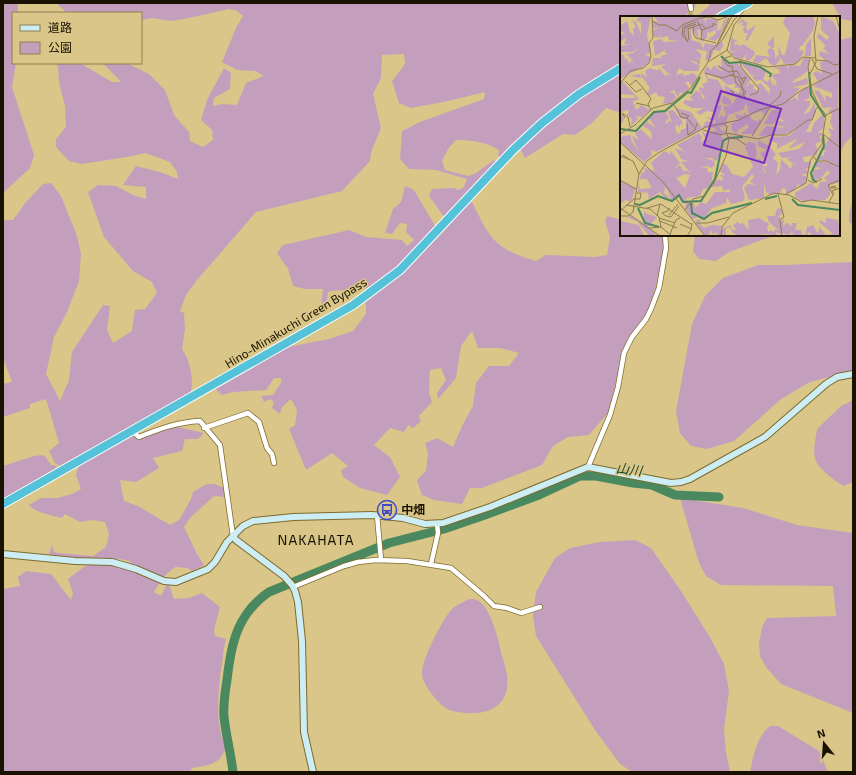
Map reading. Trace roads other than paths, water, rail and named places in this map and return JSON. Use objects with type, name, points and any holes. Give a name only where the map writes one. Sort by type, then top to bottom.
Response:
[{"type":"highway","points":[[723,16],[747,3]]},
{"type":"highway","name":"Hino-Minakuchi Green Bypass","points":[[3,504],[328,320],[374,290],[400,270],[513,150],[579,94],[620,69]]},
{"type":"main road","points":[[3,554],[75,561],[112,562],[136,569],[164,581],[176,582],[208,568],[215,562],[227,542],[243,526],[253,521],[328,515],[377,515],[403,518],[425,524],[437,525],[490,507],[588,467],[671,483],[681,482],[696,476],[765,438],[826,384],[837,377],[853,374]]},
{"type":"main road","points":[[233,536],[236,540],[288,579],[298,602],[304,732],[313,772]]},
{"type":"street","points":[[690,3],[691,9]]},
{"type":"street","points":[[736,16],[747,3]]},
{"type":"street","points":[[588,467],[610,415],[618,387],[624,353],[632,337],[652,309],[659,288],[666,248],[665,236]]},
{"type":"street","points":[[204,428],[249,411],[259,422],[267,448],[272,454],[274,463]]},
{"type":"street","points":[[132,431],[139,437],[166,427],[200,421],[204,428],[217,440],[220,445],[233,536]]},
{"type":"street","points":[[377,515],[381,560]]},
{"type":"street","points":[[431,564],[438,533],[437,525]]},
{"type":"street","points":[[292,586],[358,562],[381,560],[406,561],[451,568],[494,606],[507,608],[521,613],[540,607]]},
{"type":"waterway","name":"山川","points":[[233,772],[224,712],[231,654],[243,620],[258,601],[269,592],[389,543],[444,529],[482,516],[539,495],[580,476],[596,476],[652,485],[675,495],[719,497]]},
{"type":"tunnel","points":[[690,16],[691,9]]},
{"type":"place","name":"中畑","points":[[387,510]]},
{"type":"district","name":"NAKAHATA","points":[[316,540]]}]
